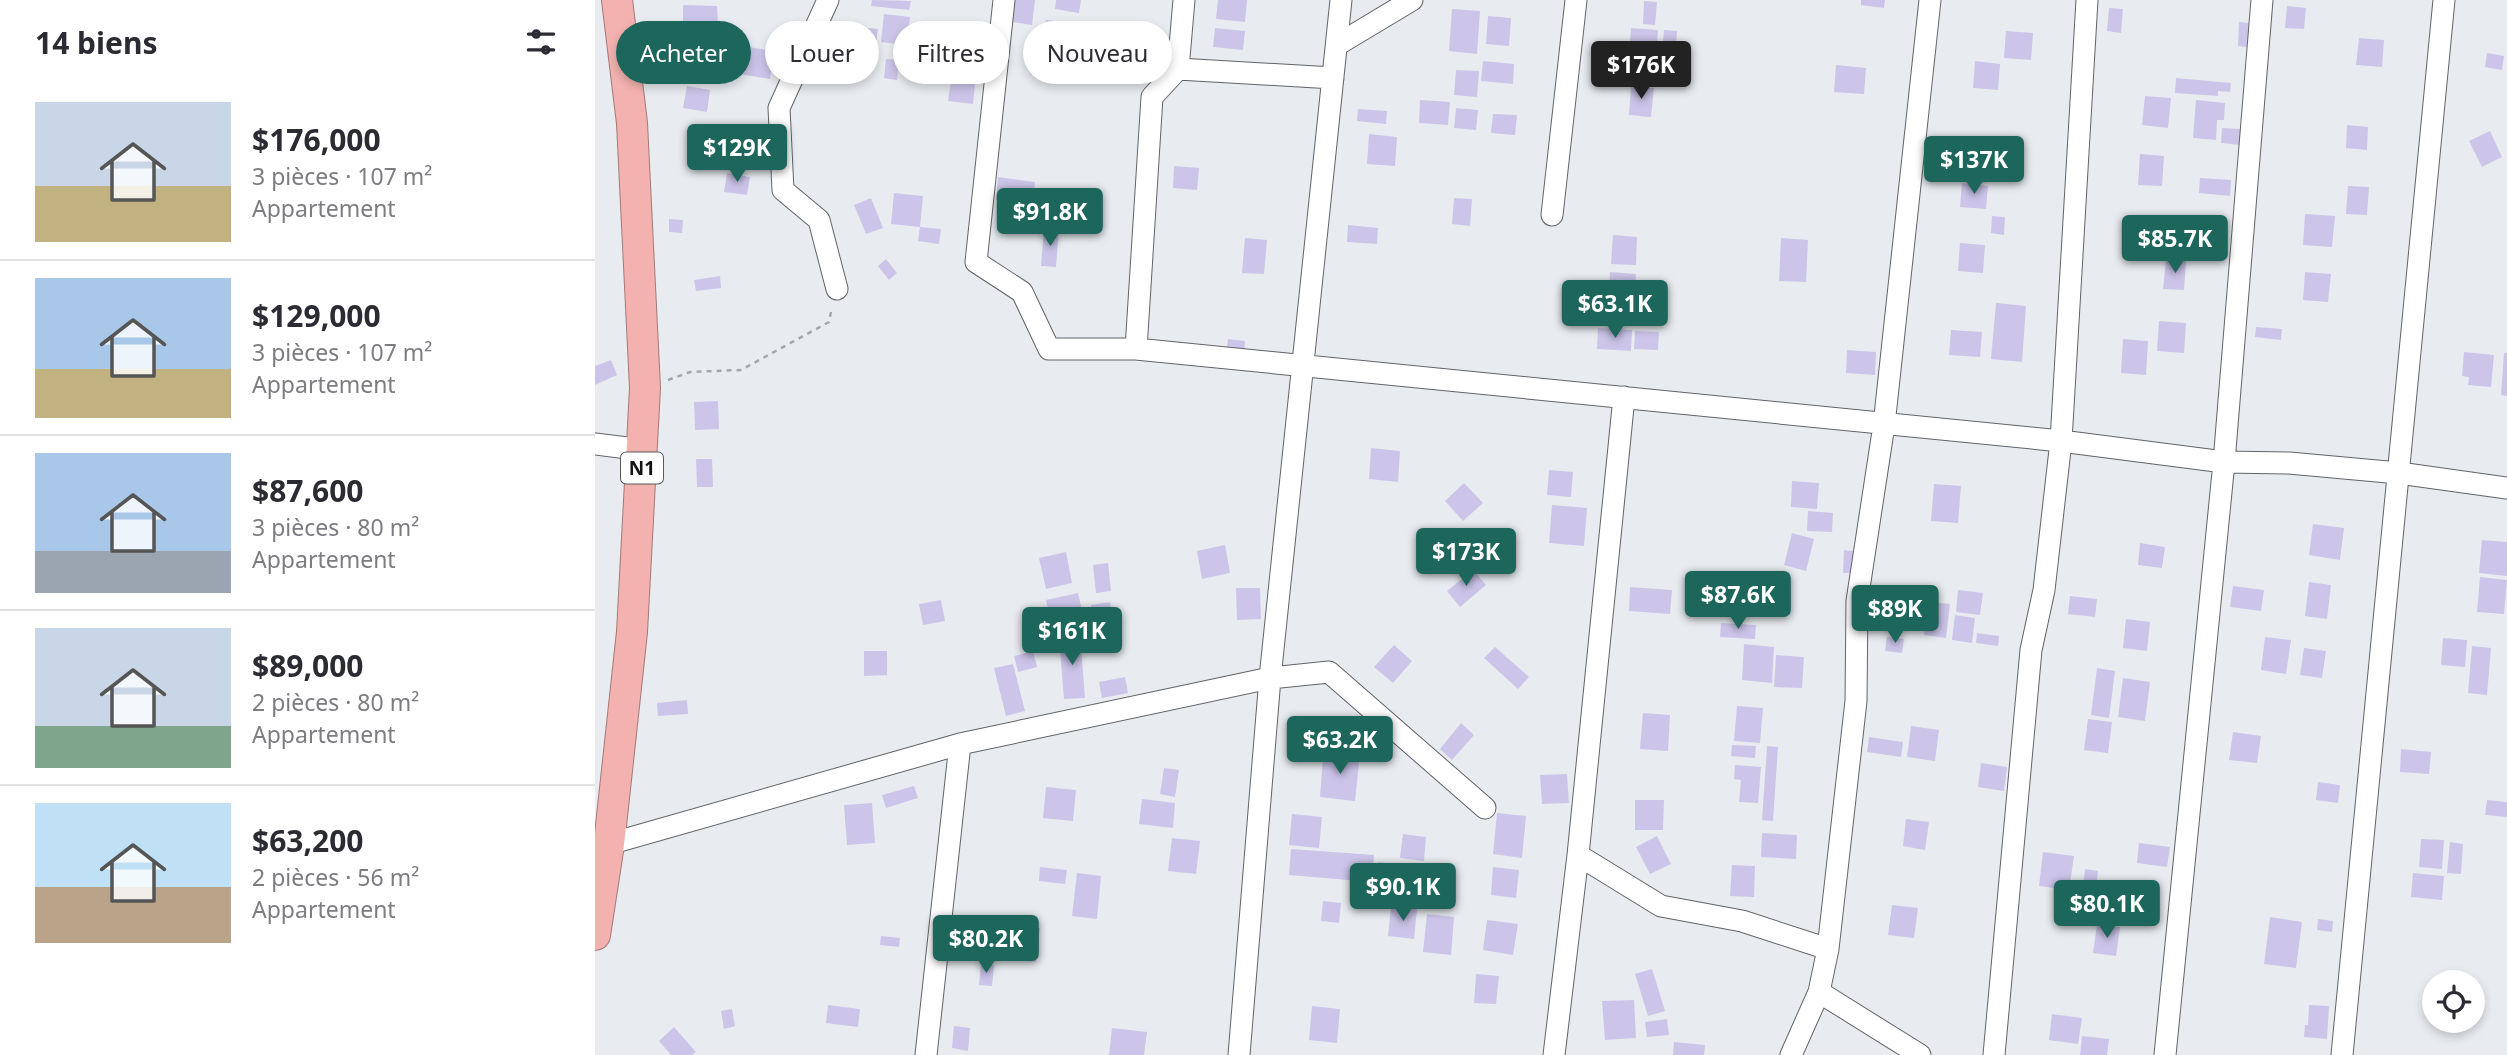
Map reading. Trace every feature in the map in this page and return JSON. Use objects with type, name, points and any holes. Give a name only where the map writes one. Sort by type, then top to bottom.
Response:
[{"type":"highway","name":"N1","points":[[595,935],[609,844],[632,632],[645,388],[632,123],[617,0]]},
{"type":"street","points":[[828,0],[779,108],[783,190],[819,220],[837,289]]},
{"type":"street","points":[[1004,0],[976,262],[1022,292],[1049,349],[1136,349],[2061,441],[2224,461],[2289,463],[2399,473],[2507,488]]},
{"type":"street","points":[[1136,349],[1152,97],[1178,69],[1184,0]]},
{"type":"street","points":[[1239,1055],[1271,678],[1341,0]]},
{"type":"street","points":[[1337,46],[1412,0]]},
{"type":"street","points":[[1552,215],[1576,0]]},
{"type":"street","points":[[1791,1055],[1819,992],[1828,949],[1856,701],[1857,601],[1884,425],[1930,0]]},
{"type":"street","points":[[1994,1055],[2031,650],[2044,590],[2061,441],[2087,0]]},
{"type":"street","points":[[2165,1055],[2224,461],[2262,0]]},
{"type":"street","points":[[2342,1055],[2444,0]]},
{"type":"street","points":[[1178,69],[1333,78]]},
{"type":"street","points":[[1554,1055],[1578,855],[1624,397]]},
{"type":"street","points":[[595,444],[643,450]]},
{"type":"street","points":[[609,844],[960,744],[1271,678],[1329,673],[1485,808]]},
{"type":"street","points":[[926,1055],[960,744]]},
{"type":"street","points":[[1578,855],[1661,906],[1742,921],[1828,949]]},
{"type":"street","points":[[1819,992],[1920,1055]]},
{"type":"path","points":[[645,388],[691,372],[741,370],[828,322],[837,289]]},
{"type":"building","points":[[872,0],[911,1],[909,10],[871,6]]},
{"type":"building","points":[[1014,0],[1035,0],[1032,21],[1023,21],[1023,24],[1012,22]]},
{"type":"building","points":[[1056,0],[1081,0],[1079,13],[1055,9]]},
{"type":"building","points":[[1218,0],[1247,0],[1245,22],[1216,19]]},
{"type":"building","points":[[1861,0],[1885,0],[1884,8],[1861,5]]},
{"type":"building","points":[[1644,1],[1657,2],[1655,25],[1643,24]]},
{"type":"building","points":[[683,5],[717,6],[718,21],[683,21]]},
{"type":"building","points":[[2287,6],[2306,8],[2304,29],[2285,28]]},
{"type":"building","points":[[2109,8],[2123,9],[2121,33],[2107,31]]},
{"type":"building","points":[[1452,9],[1480,11],[1477,54],[1449,51]]},
{"type":"building","points":[[884,14],[910,17],[910,21],[893,21],[893,43],[881,42]]},
{"type":"building","points":[[1488,16],[1511,18],[1509,46],[1486,44]]},
{"type":"building","points":[[2239,22],[2249,23],[2247,47],[2238,46]]},
{"type":"building","points":[[1215,28],[1245,31],[1243,50],[1213,47]]},
{"type":"building","points":[[1631,28],[1658,30],[1657,43],[1630,41]]},
{"type":"building","points":[[1664,30],[1677,31],[1674,74],[1661,72]]},
{"type":"building","points":[[2006,31],[2033,33],[2031,60],[2004,58]]},
{"type":"building","points":[[2359,38],[2384,40],[2382,67],[2356,65]]},
{"type":"building","points":[[1630,45],[1658,48],[1655,84],[1627,81]]},
{"type":"building","points":[[751,47],[765,50],[765,78],[751,76]]},
{"type":"building","points":[[2487,53],[2504,56],[2502,70],[2485,67]]},
{"type":"building","points":[[886,59],[893,60],[893,79],[884,78]]},
{"type":"building","points":[[1483,61],[1514,64],[1513,84],[1481,81]]},
{"type":"building","points":[[1975,61],[2000,64],[1998,90],[1973,88]]},
{"type":"building","points":[[1836,65],[1866,68],[1864,94],[1834,92]]},
{"type":"building","points":[[1456,70],[1479,71],[1477,97],[1454,95]]},
{"type":"building","points":[[2176,78],[2231,83],[2230,92],[2218,91],[2218,96],[2175,93]]},
{"type":"building","points":[[951,84],[975,84],[973,104],[948,101]]},
{"type":"building","points":[[687,86],[710,90],[707,112],[683,108]]},
{"type":"building","points":[[1631,86],[1654,88],[1651,117],[1629,115]]},
{"type":"building","points":[[2145,96],[2171,98],[2168,128],[2142,125]]},
{"type":"building","points":[[1420,100],[1450,102],[1448,125],[1419,123]]},
{"type":"building","points":[[2196,100],[2225,103],[2224,120],[2217,120],[2216,140],[2193,138]]},
{"type":"building","points":[[1456,108],[1478,110],[1476,130],[1454,128]]},
{"type":"building","points":[[1358,109],[1387,111],[1386,124],[1357,121]]},
{"type":"building","points":[[1493,114],[1517,115],[1515,135],[1491,133]]},
{"type":"building","points":[[2347,125],[2368,127],[2367,150],[2346,148]]},
{"type":"building","points":[[2222,128],[2243,129],[2241,145],[2221,143]]},
{"type":"building","points":[[2490,131],[2502,157],[2482,167],[2469,141]]},
{"type":"building","points":[[1369,134],[1397,137],[1395,166],[1367,164]]},
{"type":"building","points":[[2140,154],[2164,156],[2162,186],[2138,185]]},
{"type":"building","points":[[1174,166],[1199,168],[1197,190],[1173,188]]},
{"type":"building","points":[[727,173],[750,177],[747,195],[724,192]]},
{"type":"building","points":[[998,177],[1035,182],[1033,204],[996,200]]},
{"type":"building","points":[[2200,178],[2231,180],[2230,196],[2199,193]]},
{"type":"building","points":[[1962,183],[1988,186],[1986,209],[1960,207]]},
{"type":"building","points":[[2348,186],[2369,187],[2367,215],[2346,214]]},
{"type":"building","points":[[894,193],[923,196],[920,227],[891,224]]},
{"type":"building","points":[[871,198],[883,228],[866,234],[854,205]]},
{"type":"building","points":[[1454,198],[1472,199],[1470,226],[1452,224]]},
{"type":"building","points":[[2305,214],[2335,216],[2332,247],[2303,245]]},
{"type":"building","points":[[1992,216],[2005,217],[2004,235],[1991,233]]},
{"type":"building","points":[[669,219],[683,220],[682,233],[669,232]]},
{"type":"building","points":[[1348,225],[1378,228],[1377,244],[1347,242]]},
{"type":"building","points":[[920,227],[941,229],[939,244],[918,241]]},
{"type":"building","points":[[1044,228],[1059,229],[1056,267],[1041,266]]},
{"type":"building","points":[[2162,228],[2187,230],[2185,257],[2160,255]]},
{"type":"building","points":[[1613,235],[1637,237],[1636,265],[1611,264]]},
{"type":"building","points":[[1245,238],[1267,240],[1264,274],[1242,273]]},
{"type":"building","points":[[1781,238],[1808,240],[1806,282],[1779,281]]},
{"type":"building","points":[[1960,243],[1985,245],[1983,273],[1958,271]]},
{"type":"building","points":[[886,259],[897,273],[889,280],[878,266]]},
{"type":"building","points":[[2166,260],[2186,261],[2184,290],[2163,289]]},
{"type":"building","points":[[1610,272],[1636,274],[1634,312],[1608,311],[1608,305],[1598,304],[1599,290],[1609,291]]},
{"type":"building","points":[[2305,272],[2331,274],[2328,302],[2303,300]]},
{"type":"building","points":[[720,276],[721,288],[696,291],[694,280]]},
{"type":"building","points":[[1996,303],[2026,306],[2022,362],[1991,359]]},
{"type":"building","points":[[1565,306],[1587,307],[1586,324],[1565,322]]},
{"type":"building","points":[[2159,321],[2186,323],[2184,353],[2157,351]]},
{"type":"building","points":[[2256,327],[2282,329],[2281,340],[2255,337]]},
{"type":"building","points":[[1598,328],[1632,330],[1631,351],[1597,349]]},
{"type":"building","points":[[1951,330],[1982,332],[1980,357],[1949,355]]},
{"type":"building","points":[[1635,331],[1659,332],[1658,350],[1634,349]]},
{"type":"building","points":[[1228,339],[1245,341],[1244,358],[1226,357]]},
{"type":"building","points":[[2123,339],[2148,341],[2146,375],[2121,373]]},
{"type":"building","points":[[1847,350],[1876,352],[1875,375],[1846,373]]},
{"type":"building","points":[[2464,352],[2494,355],[2491,387],[2468,385],[2469,377],[2462,376]]},
{"type":"building","points":[[2504,353],[2507,353],[2507,396],[2501,395]]},
{"type":"building","points":[[611,360],[617,375],[595,385],[595,366]]},
{"type":"building","points":[[718,401],[719,429],[695,430],[694,402]]},
{"type":"building","points":[[1371,448],[1400,451],[1398,482],[1369,479]]},
{"type":"building","points":[[696,459],[712,459],[713,487],[697,487]]},
{"type":"building","points":[[1549,470],[1573,472],[1571,497],[1547,495]]},
{"type":"building","points":[[1792,481],[1819,483],[1817,509],[1791,507]]},
{"type":"building","points":[[1464,483],[1483,503],[1463,521],[1445,501]]},
{"type":"building","points":[[1934,484],[1961,486],[1958,523],[1931,521]]},
{"type":"building","points":[[1552,505],[1587,508],[1584,546],[1549,543]]},
{"type":"building","points":[[1808,511],[1833,513],[1832,532],[1807,531]]},
{"type":"building","points":[[2313,524],[2344,528],[2340,560],[2309,555]]},
{"type":"building","points":[[1792,533],[1814,539],[1806,571],[1784,565]]},
{"type":"building","points":[[2482,540],[2507,542],[2507,576],[2479,573]]},
{"type":"building","points":[[2140,543],[2165,547],[2162,568],[2138,565]]},
{"type":"building","points":[[1225,545],[1230,573],[1202,579],[1197,551]]},
{"type":"building","points":[[1844,550],[1853,551],[1852,573],[1843,573]]},
{"type":"building","points":[[1066,552],[1072,583],[1046,589],[1039,558]]},
{"type":"building","points":[[1108,563],[1111,591],[1096,593],[1093,565]]},
{"type":"building","points":[[1473,570],[1486,585],[1460,607],[1447,591]]},
{"type":"building","points":[[2480,577],[2507,580],[2504,614],[2477,612]]},
{"type":"building","points":[[2309,582],[2331,585],[2327,619],[2305,616]]},
{"type":"building","points":[[2233,586],[2264,590],[2261,611],[2230,607]]},
{"type":"building","points":[[1630,587],[1672,590],[1670,614],[1629,611]]},
{"type":"building","points":[[1236,588],[1260,588],[1261,619],[1237,620]]},
{"type":"building","points":[[1958,590],[1983,593],[1980,615],[1956,612]]},
{"type":"building","points":[[1078,593],[1085,624],[1053,631],[1046,600]]},
{"type":"building","points":[[2070,596],[2097,599],[2095,617],[2068,614]]},
{"type":"building","points":[[941,600],[945,621],[923,625],[919,604]]},
{"type":"building","points":[[1110,602],[1115,628],[1097,632],[1091,605]]},
{"type":"building","points":[[1928,602],[1950,604],[1946,638],[1924,635]]},
{"type":"building","points":[[1955,615],[1975,618],[1972,643],[1952,640]]},
{"type":"building","points":[[2126,619],[2150,622],[2147,651],[2123,648]]},
{"type":"building","points":[[1721,623],[1756,625],[1755,639],[1720,637]]},
{"type":"building","points":[[1977,633],[1999,636],[1998,646],[1976,643]]},
{"type":"building","points":[[1080,635],[1085,698],[1064,699],[1059,637]]},
{"type":"building","points":[[1887,637],[1904,639],[1902,653],[1885,651]]},
{"type":"building","points":[[2265,637],[2291,640],[2286,674],[2261,670]]},
{"type":"building","points":[[2443,638],[2467,640],[2465,667],[2441,665]]},
{"type":"building","points":[[1744,644],[1774,647],[1772,683],[1742,680]]},
{"type":"building","points":[[1394,645],[1412,661],[1393,683],[1374,667]]},
{"type":"building","points":[[2472,646],[2491,648],[2487,695],[2468,693]]},
{"type":"building","points":[[1495,647],[1529,677],[1518,689],[1484,658]]},
{"type":"building","points":[[2304,648],[2326,651],[2322,678],[2300,675]]},
{"type":"building","points":[[864,651],[887,651],[887,675],[864,676]]},
{"type":"building","points":[[1033,651],[1037,667],[1018,672],[1014,656]]},
{"type":"building","points":[[1776,655],[1804,657],[1802,688],[1774,687]]},
{"type":"building","points":[[1013,664],[1025,711],[1006,716],[994,668]]},
{"type":"building","points":[[2097,668],[2115,671],[2109,718],[2091,715]]},
{"type":"building","points":[[1125,677],[1128,693],[1102,698],[1099,682]]},
{"type":"building","points":[[2123,678],[2150,682],[2145,721],[2118,717]]},
{"type":"building","points":[[687,700],[688,714],[658,716],[657,703]]},
{"type":"building","points":[[1737,706],[1763,708],[1760,743],[1734,741]]},
{"type":"building","points":[[1643,713],[1670,715],[1668,751],[1640,749]]},
{"type":"building","points":[[2088,719],[2112,722],[2108,753],[2084,750]]},
{"type":"building","points":[[1461,723],[1474,735],[1452,760],[1440,749]]},
{"type":"building","points":[[1911,726],[1939,730],[1935,761],[1907,757]]},
{"type":"building","points":[[2233,732],[2261,736],[2257,763],[2229,760]]},
{"type":"building","points":[[1869,737],[1903,742],[1901,757],[1867,752]]},
{"type":"building","points":[[1732,745],[1756,746],[1755,758],[1731,756]]},
{"type":"building","points":[[1767,746],[1778,747],[1773,821],[1762,820]]},
{"type":"building","points":[[2401,749],[2431,752],[2429,774],[2400,772]]},
{"type":"building","points":[[1333,750],[1360,753],[1355,801],[1320,797],[1323,759],[1332,760]]},
{"type":"building","points":[[1981,763],[2007,767],[2004,791],[1978,787]]},
{"type":"building","points":[[1735,765],[1761,767],[1758,803],[1739,802],[1741,780],[1734,779]]},
{"type":"building","points":[[1164,768],[1179,770],[1175,797],[1160,794]]},
{"type":"building","points":[[1567,774],[1569,803],[1542,804],[1540,775]]},
{"type":"building","points":[[2318,782],[2340,785],[2338,803],[2316,800]]},
{"type":"building","points":[[914,786],[918,798],[886,808],[882,795]]},
{"type":"building","points":[[1046,787],[1076,790],[1073,821],[1043,818]]},
{"type":"building","points":[[1142,799],[1175,803],[1173,828],[1139,824]]},
{"type":"building","points":[[1635,800],[1664,800],[1663,830],[1635,830]]},
{"type":"building","points":[[2487,800],[2507,802],[2507,817],[2485,815]]},
{"type":"building","points":[[872,803],[875,843],[847,845],[844,805]]},
{"type":"building","points":[[1497,813],[1526,816],[1522,858],[1493,854]]},
{"type":"building","points":[[1292,814],[1322,817],[1319,848],[1289,845]]},
{"type":"building","points":[[1906,819],[1929,822],[1925,850],[1903,846]]},
{"type":"building","points":[[1762,833],[1797,835],[1796,859],[1761,857]]},
{"type":"building","points":[[1403,834],[1426,837],[1424,861],[1400,858]]},
{"type":"building","points":[[1657,836],[1671,864],[1650,874],[1636,847]]},
{"type":"building","points":[[1172,838],[1200,841],[1196,874],[1168,871]]},
{"type":"building","points":[[2421,839],[2444,840],[2442,869],[2419,867]]},
{"type":"building","points":[[2450,842],[2463,844],[2461,874],[2447,873]]},
{"type":"building","points":[[2139,843],[2170,847],[2167,867],[2137,863]]},
{"type":"building","points":[[1291,849],[1374,855],[1372,882],[1289,875]]},
{"type":"building","points":[[2043,852],[2074,856],[2069,890],[2039,886]]},
{"type":"building","points":[[1378,862],[1413,866],[1409,904],[1383,902],[1384,890],[1375,889]]},
{"type":"building","points":[[1732,865],[1755,866],[1754,897],[1730,896]]},
{"type":"building","points":[[1040,867],[1067,870],[1065,884],[1039,881]]},
{"type":"building","points":[[1493,867],[1519,870],[1516,898],[1491,895]]},
{"type":"building","points":[[2085,869],[2098,871],[2095,899],[2082,897]]},
{"type":"building","points":[[1077,873],[1101,876],[1097,919],[1072,916]]},
{"type":"building","points":[[2413,873],[2444,876],[2442,900],[2411,897]]},
{"type":"building","points":[[2112,900],[2142,904],[2141,916],[2110,912]]},
{"type":"building","points":[[1323,901],[1341,903],[1339,923],[1321,921]]},
{"type":"building","points":[[1892,905],[1918,908],[1914,938],[1888,935]]},
{"type":"building","points":[[1391,907],[1417,909],[1414,939],[1388,936]]},
{"type":"building","points":[[1427,914],[1454,917],[1451,955],[1423,952]]},
{"type":"building","points":[[2270,917],[2302,922],[2296,968],[2264,964]]},
{"type":"building","points":[[2318,919],[2333,921],[2332,932],[2317,930]]},
{"type":"building","points":[[1487,920],[1518,924],[1513,955],[1483,950]]},
{"type":"building","points":[[994,923],[1040,928],[1036,962],[990,957]]},
{"type":"building","points":[[2097,925],[2120,927],[2116,956],[2093,953]]},
{"type":"building","points":[[881,936],[900,938],[899,947],[880,945]]},
{"type":"building","points":[[981,964],[994,965],[992,986],[979,985]]},
{"type":"building","points":[[1652,969],[1665,1011],[1648,1016],[1635,974]]},
{"type":"building","points":[[1476,974],[1499,976],[1496,1004],[1474,1003]]},
{"type":"building","points":[[1634,1000],[1636,1038],[1605,1040],[1602,1001]]},
{"type":"building","points":[[828,1005],[860,1009],[858,1027],[826,1023]]},
{"type":"building","points":[[2309,1005],[2329,1006],[2327,1039],[2304,1037]]},
{"type":"building","points":[[1312,1006],[1340,1009],[1337,1043],[1309,1040]]},
{"type":"building","points":[[732,1009],[735,1026],[724,1029],[721,1011]]},
{"type":"building","points":[[2052,1014],[2082,1018],[2078,1044],[2049,1040]]},
{"type":"building","points":[[1667,1019],[1669,1035],[1647,1037],[1645,1022]]},
{"type":"building","points":[[954,1026],[970,1028],[968,1051],[952,1048]]},
{"type":"building","points":[[674,1027],[696,1052],[692,1055],[671,1055],[659,1041]]},
{"type":"building","points":[[1112,1028],[1147,1032],[1144,1055],[1109,1055]]},
{"type":"building","points":[[2082,1036],[2109,1039],[2107,1055],[2080,1055]]},
{"type":"building","points":[[1674,1042],[1705,1045],[1704,1055],[1673,1055]]}]
